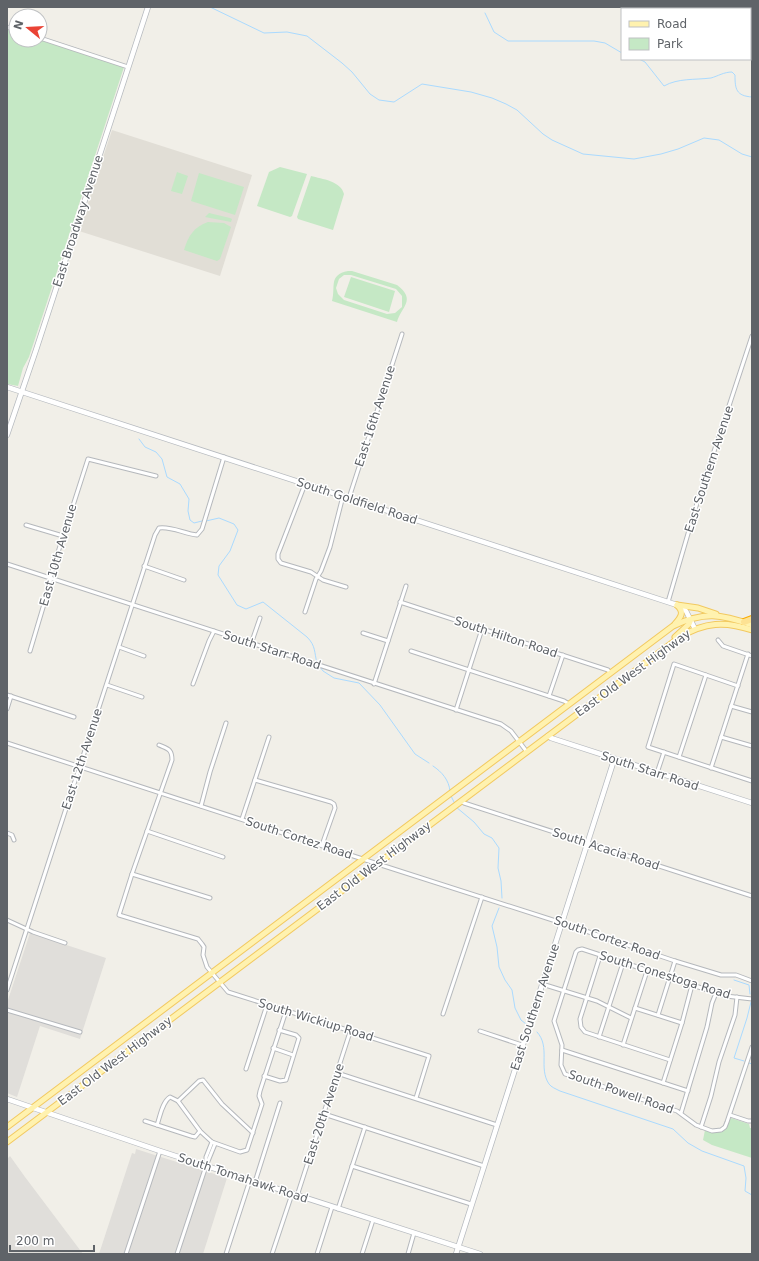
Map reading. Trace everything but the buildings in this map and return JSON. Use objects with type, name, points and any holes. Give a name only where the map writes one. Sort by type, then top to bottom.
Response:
[{"type":"highway","points":[[744,622],[752,619]]},
{"type":"main road","name":"East Broadway Avenue","points":[[7,435],[148,7]]},
{"type":"main road","name":"South Goldfield Road","points":[[7,387],[677,605],[686,611],[691,619],[694,629]]},
{"type":"main road","points":[[677,605],[698,608],[725,617]]},
{"type":"main road","points":[[673,626],[682,615],[682,610],[677,605]]},
{"type":"main road","name":"East Old West Highway","points":[[7,1127],[673,626],[691,619],[708,616],[725,617],[752,625]]},
{"type":"main road","points":[[660,651],[687,626],[691,619]]},
{"type":"main road","name":"East Old West Highway","points":[[7,1142],[680,637],[694,629],[720,624],[739,626],[752,630]]},
{"type":"main road","name":"South Starr Road","points":[[548,736],[614,760],[752,803]]},
{"type":"main road","name":"East Southern Avenue","points":[[456,1254],[614,760]]},
{"type":"main road","name":"South Tomahawk Road","points":[[7,1099],[297,1196],[480,1254]]},
{"type":"street","points":[[48,41],[128,66]]},
{"type":"street","name":"East 16th Avenue","points":[[349,498],[402,334]]},
{"type":"street","name":"East Southern Avenue","points":[[668,602],[697,503],[752,336]]},
{"type":"street","name":"East 12th Avenue","points":[[7,990],[79,766],[133,605],[154,535],[159,528],[164,527],[190,534],[197,534],[202,529],[224,458]]},
{"type":"street","name":"East 10th Avenue","points":[[30,651],[63,536],[88,459],[156,476]]},
{"type":"street","points":[[305,484],[278,554],[278,559],[282,562],[311,572],[323,580],[346,588]]},
{"type":"street","points":[[305,612],[330,547],[343,496]]},
{"type":"street","points":[[26,525],[63,536]]},
{"type":"street","name":"South Starr Road","points":[[7,564],[504,726],[511,731],[527,752]]},
{"type":"street","points":[[144,566],[184,580]]},
{"type":"street","points":[[374,684],[406,586]]},
{"type":"street","name":"South Hilton Road","points":[[400,602],[608,670],[610,673]]},
{"type":"street","points":[[251,644],[260,618]]},
{"type":"street","points":[[456,710],[482,629]]},
{"type":"street","points":[[193,684],[214,631]]},
{"type":"street","points":[[363,633],[388,641]]},
{"type":"street","points":[[711,768],[731,706],[750,655],[724,646],[718,640]]},
{"type":"street","points":[[119,647],[144,656]]},
{"type":"street","points":[[411,651],[564,701],[569,704]]},
{"type":"street","points":[[549,696],[563,655]]},
{"type":"street","points":[[738,686],[674,664],[648,747],[752,781]]},
{"type":"street","points":[[679,757],[706,675]]},
{"type":"street","points":[[107,685],[142,697]]},
{"type":"street","points":[[7,695],[74,717]]},
{"type":"street","points":[[7,709],[11,696]]},
{"type":"street","points":[[731,706],[752,712]]},
{"type":"street","points":[[201,806],[226,723]]},
{"type":"street","points":[[242,819],[269,737]]},
{"type":"street","points":[[721,737],[752,746]]},
{"type":"street","name":"South Cortez Road","points":[[7,743],[675,961],[721,975],[736,975],[752,981]]},
{"type":"street","points":[[159,745],[169,750],[172,754],[172,760],[132,874],[210,898]]},
{"type":"street","points":[[657,773],[664,752]]},
{"type":"street","points":[[255,780],[334,804],[335,808],[322,845]]},
{"type":"street","name":"South Acacia Road","points":[[457,804],[464,803],[752,896]]},
{"type":"street","points":[[147,831],[223,857]]},
{"type":"street","points":[[7,833],[12,835],[14,840]]},
{"type":"street","name":"South Wickiup Road","points":[[132,874],[119,915],[198,939],[204,947],[204,962],[228,992],[429,1056],[416,1098]]},
{"type":"street","points":[[443,1014],[482,897]]},
{"type":"street","points":[[7,920],[65,943]]},
{"type":"street","name":"South Conestoga Road","points":[[564,991],[576,952],[582,949],[716,993],[737,998],[752,998]]},
{"type":"street","points":[[600,956],[580,1019],[581,1027],[585,1032],[670,1060]]},
{"type":"street","points":[[658,1015],[675,961]]},
{"type":"street","points":[[600,1037],[624,963]]},
{"type":"street","points":[[623,1045],[646,971]]},
{"type":"street","points":[[542,984],[586,998],[631,1018]]},
{"type":"street","points":[[663,1083],[692,985]]},
{"type":"street","points":[[564,991],[554,1020],[562,1045],[562,1050],[688,1091]]},
{"type":"street","points":[[681,1113],[716,993]]},
{"type":"street","points":[[701,1127],[711,1096],[719,1062],[735,1015],[737,998]]},
{"type":"street","points":[[246,1069],[267,1005]]},
{"type":"street","points":[[635,1008],[682,1023]]},
{"type":"street","points":[[7,1010],[80,1032]]},
{"type":"street","points":[[157,1125],[167,1098],[170,1097],[178,1101],[200,1131],[213,1143],[240,1152],[246,1152],[262,1104],[259,1096],[264,1076],[286,1011]]},
{"type":"street","points":[[264,1076],[280,1082],[284,1081],[299,1038],[296,1035],[280,1030]]},
{"type":"street","points":[[480,1031],[522,1045]]},
{"type":"street","name":"East 20th Avenue","points":[[297,1196],[350,1032]]},
{"type":"street","points":[[752,1047],[730,1115],[752,1121]]},
{"type":"street","points":[[273,1048],[293,1055]]},
{"type":"street","name":"South Powell Road","points":[[562,1050],[561,1065],[563,1072],[569,1076],[681,1113],[693,1123],[712,1131],[721,1130],[725,1127],[730,1115]]},
{"type":"street","points":[[337,1073],[497,1124]]},
{"type":"street","points":[[178,1101],[203,1080],[222,1104],[253,1133]]},
{"type":"street","points":[[226,1254],[280,1103]]},
{"type":"street","points":[[324,1114],[484,1166]]},
{"type":"street","points":[[145,1121],[191,1136],[195,1136],[200,1131]]},
{"type":"street","points":[[338,1209],[365,1127]]},
{"type":"street","points":[[177,1254],[213,1143]]},
{"type":"street","points":[[126,1254],[160,1151]]},
{"type":"street","points":[[352,1166],[472,1204]]},
{"type":"street","points":[[272,1254],[292,1194]]},
{"type":"street","points":[[317,1254],[332,1207]]},
{"type":"street","points":[[362,1254],[373,1220]]},
{"type":"street","points":[[408,1254],[414,1233]]},
{"type":"shaded area","points":[[112,130],[252,175],[220,276],[79,231]]},
{"type":"shaded area","points":[[30,933],[106,958],[80,1039],[40,1026],[17,1097],[7,1093],[7,1003]]},
{"type":"shaded area","points":[[136,1149],[227,1178],[203,1254],[99,1254],[132,1153],[135,1154]]},
{"type":"shaded area","points":[[10,1156],[83,1254],[7,1254],[7,1159]]},
{"type":"green space","points":[[7,29],[8,48],[48,48],[48,43],[124,67],[29,357],[23,368],[18,386],[7,384]]},
{"type":"green space","points":[[280,167],[307,174],[292,216],[290,217],[257,206],[269,172]]},
{"type":"green space","points":[[177,172],[188,176],[182,194],[171,191]]},
{"type":"green space","points":[[199,173],[244,187],[235,215],[191,201]]},
{"type":"green space","points":[[311,176],[335,183],[344,194],[333,230],[298,219],[297,217]]},
{"type":"green space","points":[[209,213],[230,218],[232,219],[231,222],[205,217]]},
{"type":"green space","points":[[208,222],[224,223],[231,227],[220,259],[217,261],[184,250],[187,240],[195,229]]},
{"type":"green space","points":[[352,271],[397,285],[403,290],[407,299],[397,322],[332,301],[335,279],[342,273]],"holes":[[[344,275],[351,275],[396,289],[402,296],[402,307],[395,313],[387,314],[344,300],[338,294],[336,288],[339,279]]]},
{"type":"green space","points":[[351,277],[395,291],[389,312],[344,297]]},
{"type":"green space","points":[[731,1118],[749,1124],[750,1128],[752,1128],[752,1158],[712,1145],[703,1140],[705,1130],[715,1132],[721,1131]]},
{"type":"waterway","points":[[210,7],[264,33],[287,32],[307,36],[342,63],[352,72],[370,94],[379,100],[394,102],[422,84],[471,92],[492,98],[517,110],[543,134],[552,140],[583,154],[634,159],[678,149],[704,138],[719,140],[742,154],[752,157]]},
{"type":"waterway","points":[[485,13],[494,32],[508,41],[594,41],[605,43],[621,52]]},
{"type":"waterway","points":[[641,60],[645,62],[664,86],[669,83],[711,78],[724,73],[732,72],[735,75],[735,84],[738,91],[743,95],[752,97]]},
{"type":"waterway","points":[[139,439],[145,447],[156,452],[162,459],[167,477],[180,484],[189,499],[188,511],[190,520],[194,523],[202,521]]},
{"type":"waterway","points":[[206,521],[219,518],[234,524],[238,530],[230,551],[219,566],[218,575],[237,605],[246,609],[263,602],[310,640],[317,663]]},
{"type":"waterway","points":[[320,667],[323,671],[334,678],[359,683],[380,705],[415,754],[429,763]]},
{"type":"waterway","points":[[433,766],[444,777],[448,783],[450,791]]},
{"type":"waterway","points":[[451,796],[455,804]]},
{"type":"waterway","points":[[456,807],[474,822],[484,834],[492,838],[499,848],[498,868],[501,881],[502,898]]},
{"type":"waterway","points":[[499,908],[492,926],[497,947],[499,967],[512,990],[515,1008],[521,1020],[526,1024]]},
{"type":"waterway","points":[[734,980],[749,985],[750,994]]},
{"type":"waterway","points":[[744,1061],[734,1058],[751,1002]]},
{"type":"waterway","points":[[537,1032],[543,1044],[544,1071],[551,1086],[560,1091],[673,1129],[688,1143],[702,1151],[744,1166],[746,1178],[745,1191],[752,1195]]}]
